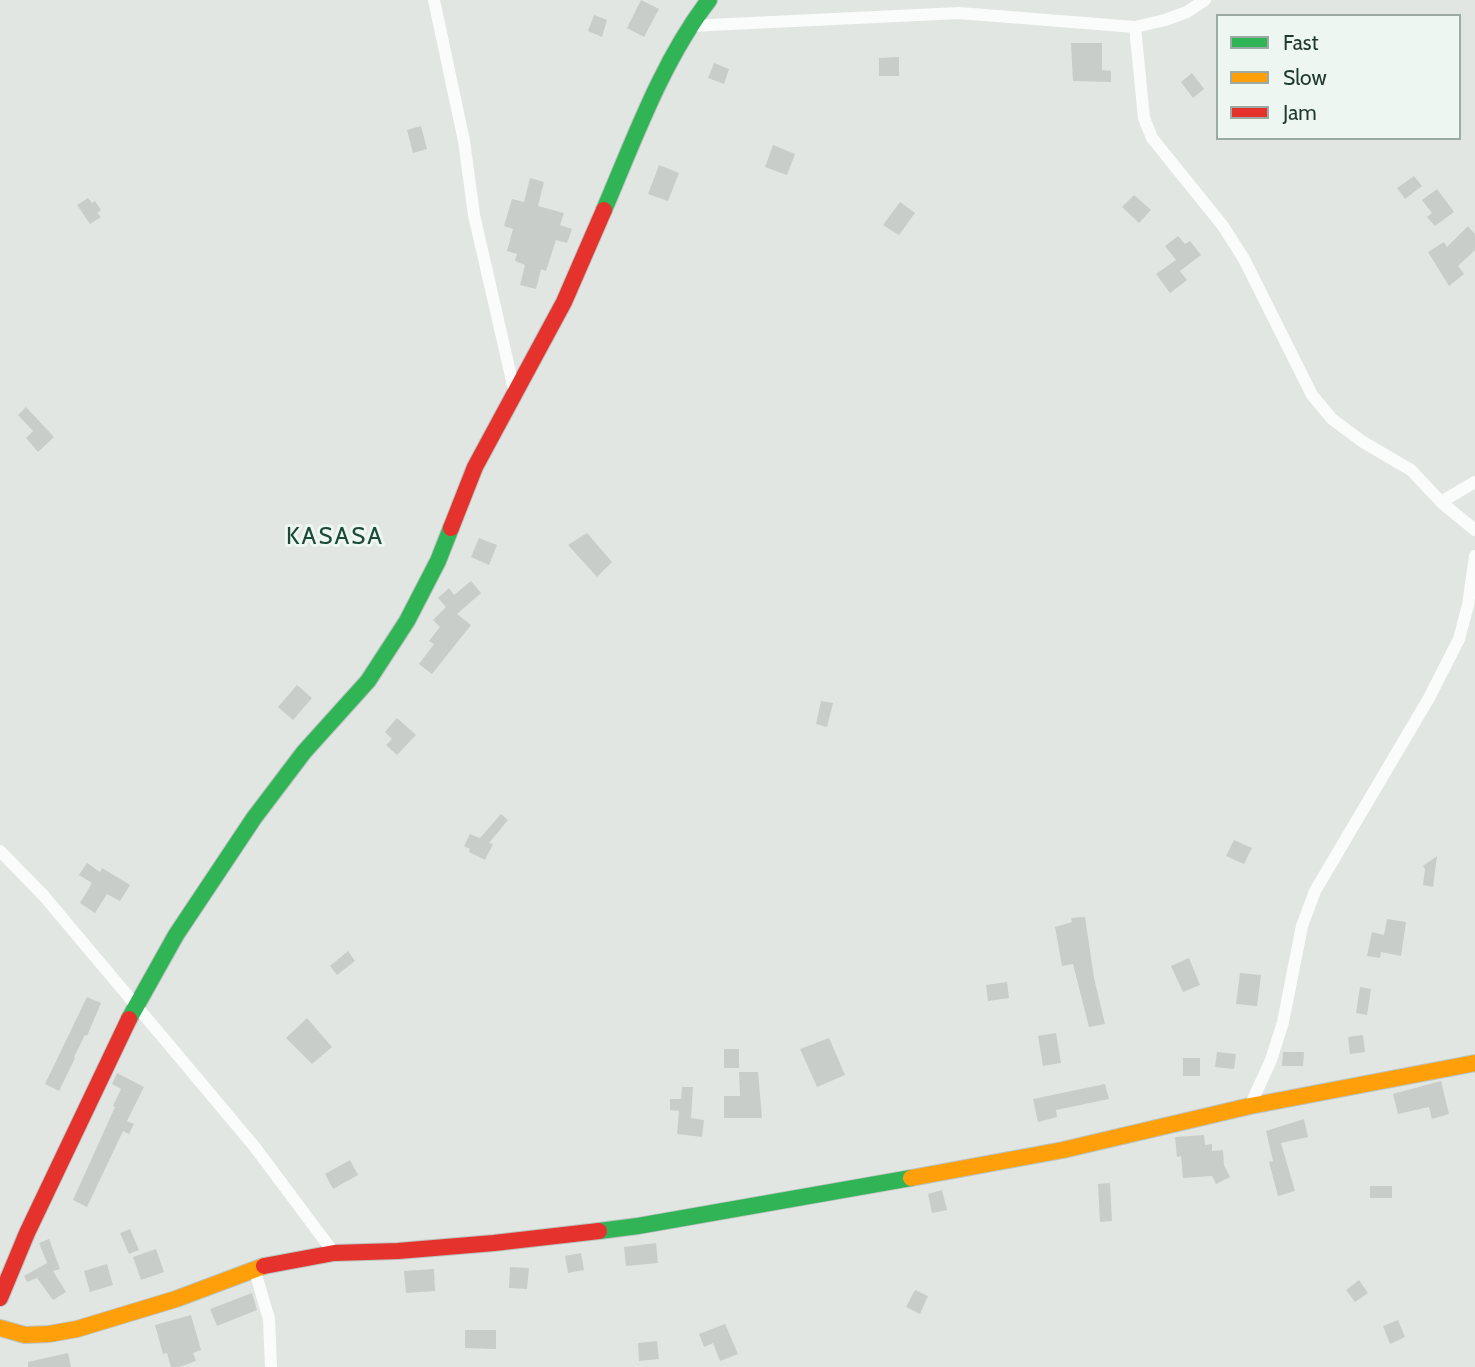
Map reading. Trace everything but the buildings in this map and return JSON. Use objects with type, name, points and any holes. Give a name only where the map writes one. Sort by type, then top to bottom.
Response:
[{"type":"street","points":[[434,0],[464,141],[474,215],[515,394]]},
{"type":"street","points":[[0,1298],[27,1233],[136,1004],[176,935],[254,818],[304,752],[368,681],[407,621],[438,561],[475,467],[564,302],[643,119],[689,26],[709,0]]},
{"type":"street","points":[[689,26],[959,13],[1135,26],[1187,12],[1205,0]]},
{"type":"street","points":[[1135,26],[1144,118],[1152,138],[1223,226],[1237,248],[1312,395],[1332,419],[1363,442],[1411,470],[1441,502],[1475,530]]},
{"type":"street","points":[[1441,502],[1475,482]]},
{"type":"street","points":[[1250,1106],[1271,1060],[1283,1022],[1302,926],[1315,891],[1429,698],[1458,639],[1468,605],[1475,556]]},
{"type":"street","points":[[0,851],[44,896],[254,1146],[334,1253]]},
{"type":"street","points":[[0,1328],[25,1335],[77,1329],[176,1299],[254,1268],[334,1253],[494,1243],[651,1223],[1063,1150],[1250,1106],[1475,1063]]},
{"type":"street","points":[[254,1268],[269,1319],[271,1367]]},
{"type":"traffic: fast","points":[[604,210],[663,75],[709,0]]},
{"type":"traffic: fast","points":[[129,1019],[176,935],[254,818],[304,752],[368,681],[407,621],[438,561],[451,528]]},
{"type":"traffic: fast","points":[[599,1231],[911,1178]]},
{"type":"traffic: slow","points":[[911,1178],[1063,1150],[1250,1106],[1475,1063]]},
{"type":"traffic: slow","points":[[0,1328],[25,1335],[77,1329],[176,1299],[264,1266]]},
{"type":"traffic: jam","points":[[451,528],[475,467],[564,302],[604,210]]},
{"type":"traffic: jam","points":[[0,1298],[27,1233],[129,1019]]},
{"type":"traffic: jam","points":[[264,1266],[334,1253],[398,1251],[599,1231]]},
{"type":"district","name":"KASASA","points":[[335,537]]}]
